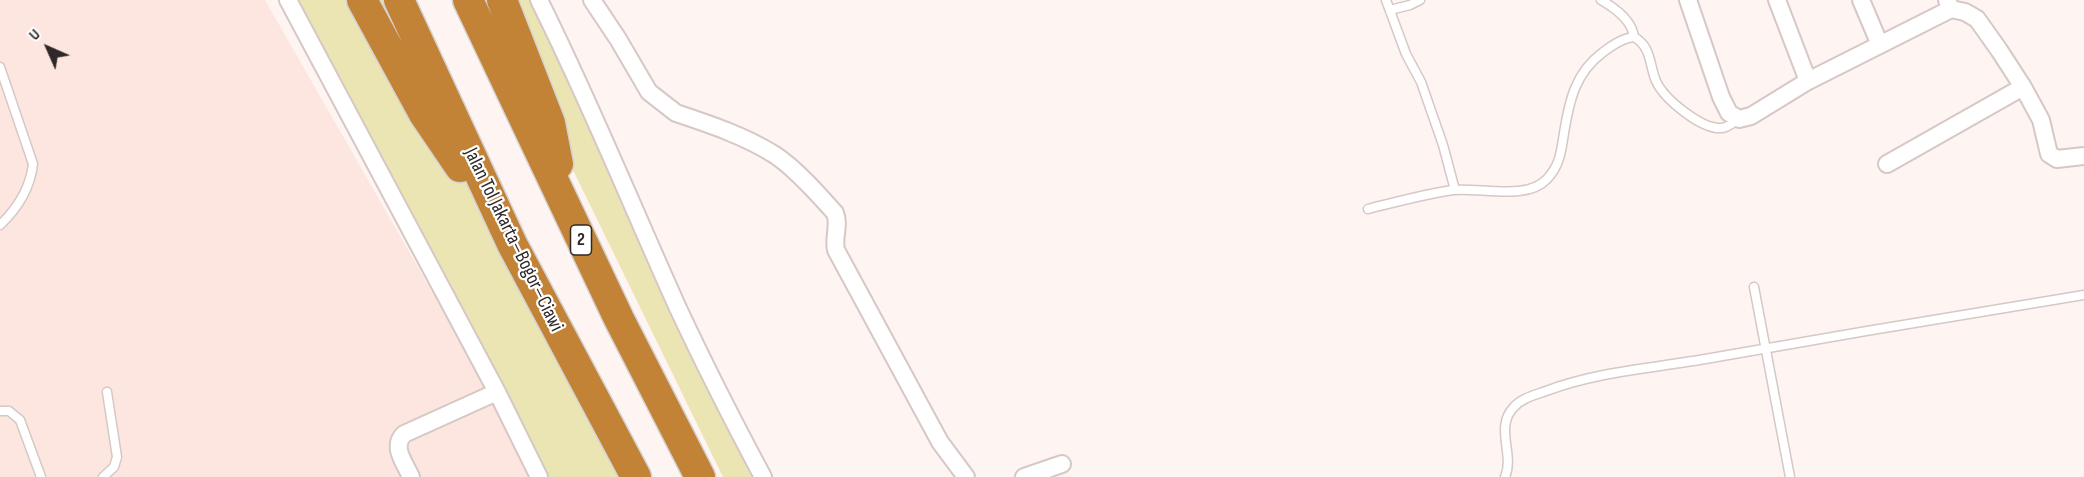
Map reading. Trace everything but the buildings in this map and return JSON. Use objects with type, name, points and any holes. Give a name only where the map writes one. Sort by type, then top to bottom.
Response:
[{"type":"highway","points":[[362,0],[424,114],[512,244]]},
{"type":"highway","name":"Jalan Tol Jakarta–Bogor–Ciawi","points":[[399,0],[512,244],[636,477]]},
{"type":"highway","name":"2","points":[[468,0],[619,319],[700,477]]},
{"type":"highway","points":[[502,0],[550,123],[569,213]]},
{"type":"street","points":[[288,0],[497,392],[539,477]]},
{"type":"street","points":[[539,0],[571,64],[678,307],[763,477]]},
{"type":"street","points":[[592,0],[649,92],[666,107],[777,156],[835,213],[838,219],[834,241],[836,250],[940,442],[966,477]]},
{"type":"street","points":[[1688,0],[1721,97],[1730,112],[1739,119],[1751,116],[1808,81],[1880,45],[1949,5],[1977,19],[2023,87],[2041,120],[2049,154],[2057,159],[2084,156]]},
{"type":"street","points":[[1777,0],[1808,81]]},
{"type":"street","points":[[1861,0],[1880,45]]},
{"type":"street","points":[[1887,164],[2023,87]]},
{"type":"street","points":[[411,477],[398,448],[399,439],[404,434],[497,392]]},
{"type":"street","points":[[1024,477],[1062,464]]},
{"type":"lane","points":[[1386,0],[1406,54],[1421,82],[1443,145],[1455,190]]},
{"type":"lane","points":[[1390,10],[1420,0]]},
{"type":"lane","points":[[1601,0],[1624,17],[1634,30],[1634,37]]},
{"type":"lane","points":[[1634,37],[1647,49],[1661,89],[1683,110],[1703,124],[1715,127],[1727,126],[1739,119]]},
{"type":"lane","points":[[1368,209],[1455,190],[1533,189],[1546,181],[1559,162],[1570,100],[1582,72],[1588,64],[1607,49],[1634,37]]},
{"type":"lane","points":[[0,67],[33,164],[32,177],[26,192],[14,211],[0,225]]},
{"type":"lane","points":[[1754,286],[1790,477]]},
{"type":"lane","points":[[1504,477],[1507,468],[1506,417],[1522,400],[1564,384],[1620,371],[1707,359],[2084,295]]},
{"type":"lane","points":[[103,477],[114,467],[117,457],[107,392]]},
{"type":"lane","points":[[0,411],[9,411],[20,420],[41,477]]},
{"type":"shaded area","points":[[0,0],[265,0],[538,477],[0,477]]},
{"type":"shaded area","points":[[288,0],[399,0],[636,477],[538,477]]},
{"type":"shaded area","points":[[479,0],[540,0],[762,477],[723,477],[550,123]]}]
